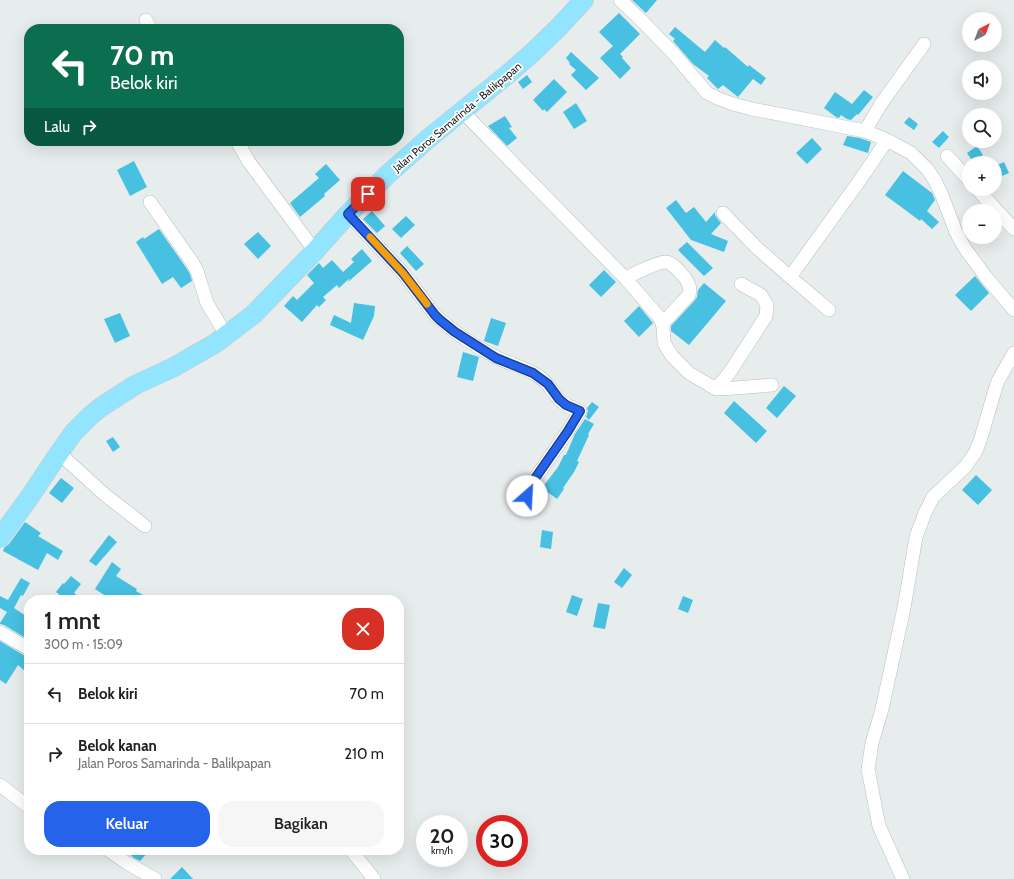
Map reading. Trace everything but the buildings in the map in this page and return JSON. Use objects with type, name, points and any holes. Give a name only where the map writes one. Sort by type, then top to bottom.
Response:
[{"type":"highway","name":"Jalan Poros Samarinda - Balikpapan","points":[[0,537],[74,432],[90,416],[101,407],[136,385],[172,368],[216,343],[254,314],[315,251],[348,214],[387,175],[532,53],[584,0]]},
{"type":"street","points":[[620,0],[644,22],[674,54],[707,93],[733,104],[752,109],[865,131],[888,140],[911,153],[928,170],[935,181],[956,232],[964,247],[986,277],[1014,310]]},
{"type":"street","points":[[865,131],[881,104],[924,44]]},
{"type":"street","points":[[462,111],[625,278],[660,318],[664,343],[672,356],[689,373],[716,389],[772,385]]},
{"type":"street","points":[[790,277],[888,140]]},
{"type":"street","points":[[240,146],[253,167],[315,251]]},
{"type":"street","points":[[947,156],[962,172]]},
{"type":"street","points":[[983,196],[1014,229]]},
{"type":"street","points":[[150,202],[192,262],[199,277],[207,302],[226,335]]},
{"type":"street","points":[[348,214],[403,273],[440,320],[455,332],[496,358],[539,376],[566,405],[580,411],[536,477],[527,496]]},
{"type":"street","points":[[723,214],[756,247],[829,310]]},
{"type":"street","points":[[625,278],[664,262],[671,264],[680,272],[688,282],[691,290],[689,295],[662,324]]},
{"type":"street","points":[[716,389],[730,372],[766,316],[767,305],[761,295],[741,284]]},
{"type":"street","points":[[903,879],[879,826],[868,769],[872,742],[882,709],[904,608],[916,537],[920,525],[933,497],[965,467],[975,453],[995,390],[1014,353]]},
{"type":"street","points":[[59,453],[104,494],[145,526]]},
{"type":"street","points":[[0,632],[24,645]]},
{"type":"street","points":[[0,785],[24,801]]},
{"type":"street","points":[[116,855],[156,879]]},
{"type":"street","points":[[354,855],[374,879]]},
{"type":"slow traffic","points":[[370,237],[403,273],[427,304]]},
{"type":"route","points":[[368,194],[348,214],[403,273],[435,315],[455,332],[496,358],[539,376],[566,405],[580,411],[536,477],[527,496]]}]
